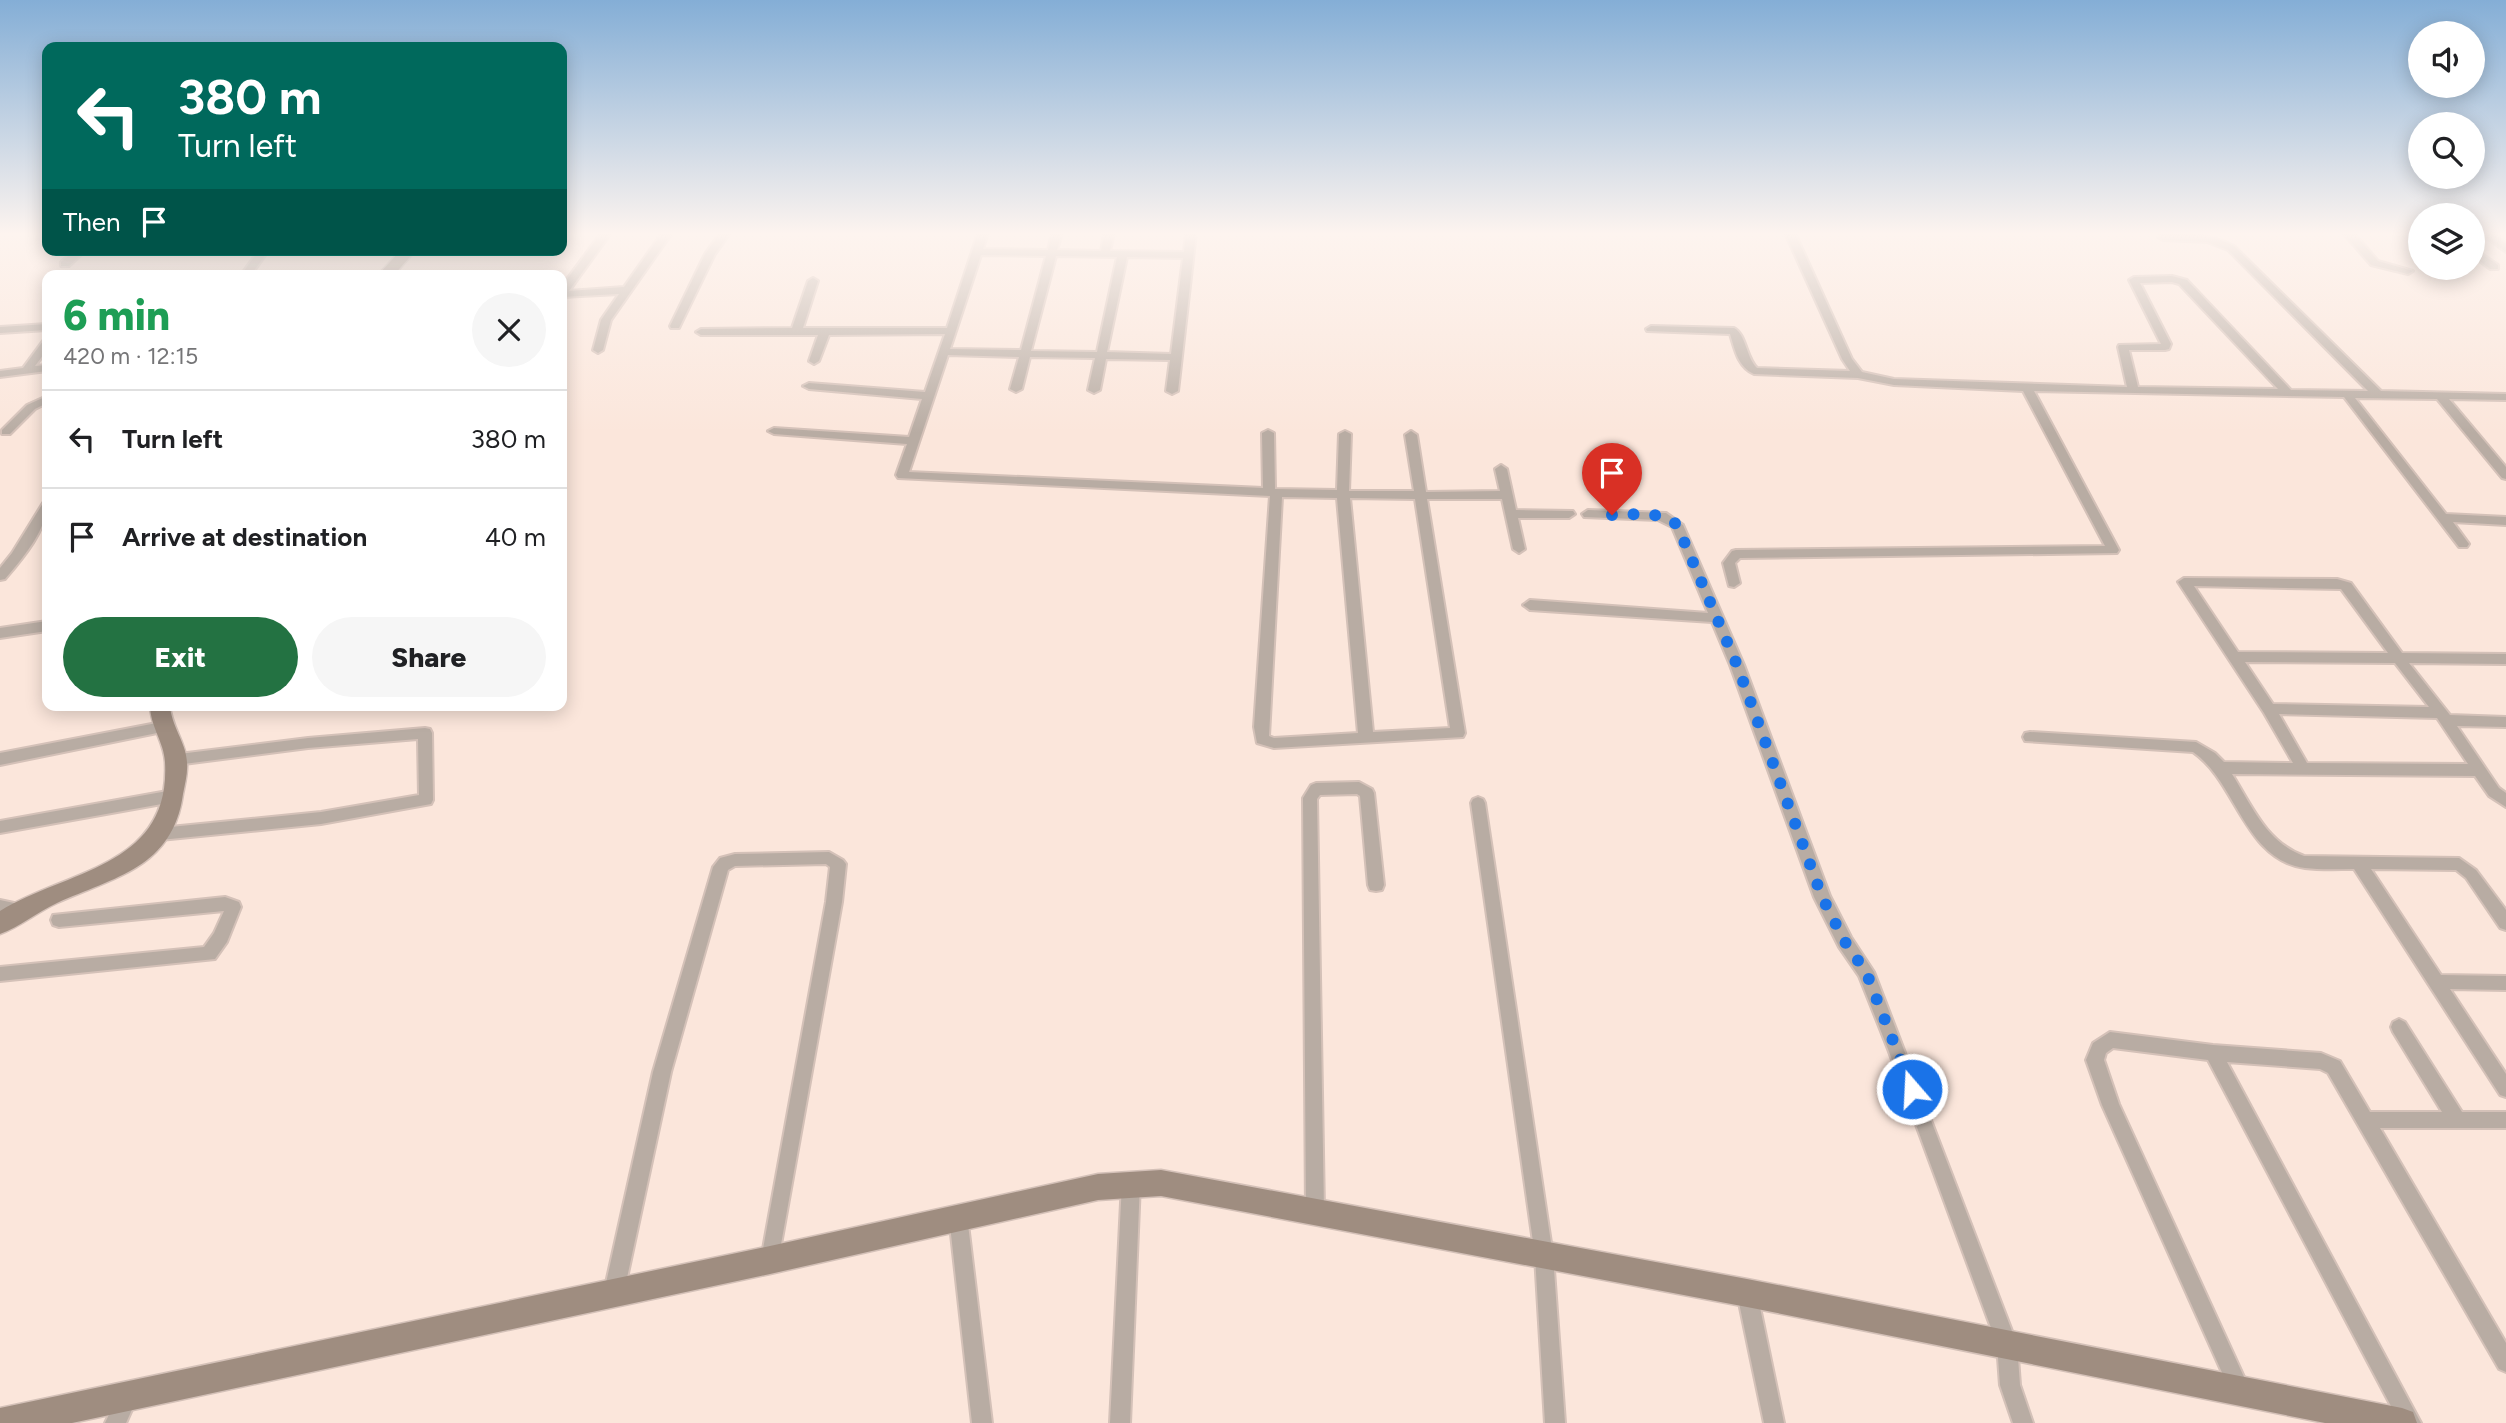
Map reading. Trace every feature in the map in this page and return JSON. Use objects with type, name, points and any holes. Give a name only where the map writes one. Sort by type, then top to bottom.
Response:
[{"type":"main road","points":[[0,924],[11,909],[132,862],[160,834],[170,813],[176,759],[161,716]]},
{"type":"main road","points":[[0,1423],[770,1260],[958,1216],[1098,1187],[1131,1183],[1190,1186],[2402,1423]]},
{"type":"street","points":[[598,350],[606,320],[620,299]]},
{"type":"street","points":[[675,326],[688,299]]},
{"type":"street","points":[[797,330],[807,299]]},
{"type":"street","points":[[961,299],[902,475],[1273,493],[1507,495]]},
{"type":"street","points":[[1016,389],[1040,299]]},
{"type":"street","points":[[1094,390],[1113,299]]},
{"type":"street","points":[[1172,391],[1184,299]]},
{"type":"street","points":[[1819,299],[1858,375]]},
{"type":"street","points":[[2133,388],[2123,347],[2166,344],[2144,299]]},
{"type":"street","points":[[2199,299],[2288,393]]},
{"type":"street","points":[[2282,299],[2377,394]]},
{"type":"street","points":[[0,330],[42,327]]},
{"type":"street","points":[[1651,329],[1734,331],[1745,362],[1754,371],[1858,375],[1880,381],[2027,388],[2506,397]]},
{"type":"street","points":[[814,361],[825,330]]},
{"type":"street","points":[[701,331],[951,331]]},
{"type":"street","points":[[26,371],[42,350]]},
{"type":"street","points":[[944,352],[1177,357]]},
{"type":"street","points":[[0,374],[42,369]]},
{"type":"street","points":[[809,386],[928,396]]},
{"type":"street","points":[[1734,583],[1730,563],[1736,554],[2113,550],[2027,388]]},
{"type":"street","points":[[2347,393],[2463,544]]},
{"type":"street","points":[[2440,396],[2506,475]]},
{"type":"street","points":[[6,432],[31,407],[42,402]]},
{"type":"street","points":[[774,431],[914,441]]},
{"type":"street","points":[[1268,433],[1273,493],[1261,727],[1262,739],[1274,743],[1452,734],[1459,730],[1410,435]]},
{"type":"street","points":[[1345,434],[1343,494],[1366,738]]},
{"type":"street","points":[[1502,469],[1519,549]]},
{"type":"street","points":[[0,576],[17,556],[42,514]]},
{"type":"street","points":[[1511,514],[1569,514]]},
{"type":"street","points":[[1588,514],[1658,516],[1672,520],[1677,525],[1718,618],[1822,897],[1845,942],[1866,972],[1897,1049],[2007,1344],[2010,1385],[2023,1423]]},
{"type":"street","points":[[2444,518],[2506,521]]},
{"type":"street","points":[[2304,769],[2269,709],[2184,582],[2341,584],[2348,589],[2443,716],[2494,792],[2506,801]]},
{"type":"street","points":[[1530,605],[1718,618]]},
{"type":"street","points":[[0,633],[42,627]]},
{"type":"street","points":[[2235,657],[2506,659]]},
{"type":"street","points":[[2269,709],[2443,716],[2506,722]]},
{"type":"street","points":[[0,759],[161,716]]},
{"type":"street","points":[[160,834],[321,818],[426,800],[425,733],[308,743],[176,759]]},
{"type":"street","points":[[2031,737],[2196,747],[2211,756],[2257,828],[2287,856],[2304,862],[2459,864],[2471,874],[2506,923]]},
{"type":"street","points":[[2218,768],[2480,770]]},
{"type":"street","points":[[1315,1212],[1310,797],[1316,789],[1359,788],[1367,793],[1376,885]]},
{"type":"street","points":[[0,827],[173,796]]},
{"type":"street","points":[[1478,803],[1544,1256],[1555,1423]]},
{"type":"street","points":[[614,1292],[662,1072],[721,867],[725,862],[735,860],[829,858],[838,864],[834,902],[770,1260]]},
{"type":"street","points":[[2358,862],[2506,1089]]},
{"type":"street","points":[[0,974],[209,954],[221,937],[233,907],[230,904],[214,905],[59,920]]},
{"type":"street","points":[[2436,982],[2506,983]]},
{"type":"street","points":[[2399,1027],[2458,1121]]},
{"type":"street","points":[[2241,1390],[2111,1105],[2095,1060],[2099,1048],[2110,1040],[2327,1063],[2334,1067],[2506,1362]]},
{"type":"street","points":[[2213,1053],[2411,1423]]},
{"type":"street","points":[[2366,1121],[2506,1120]]},
{"type":"street","points":[[1120,1423],[1131,1183]]},
{"type":"street","points":[[958,1216],[982,1423]]},
{"type":"street","points":[[1747,1293],[1774,1423]]},
{"type":"street","points":[[115,1423],[128,1396]]},
{"type":"route","points":[[1612,515],[1666,517],[1677,525],[1737,665],[1822,897],[1845,942],[1857,955],[1866,972],[1912,1089]]}]
